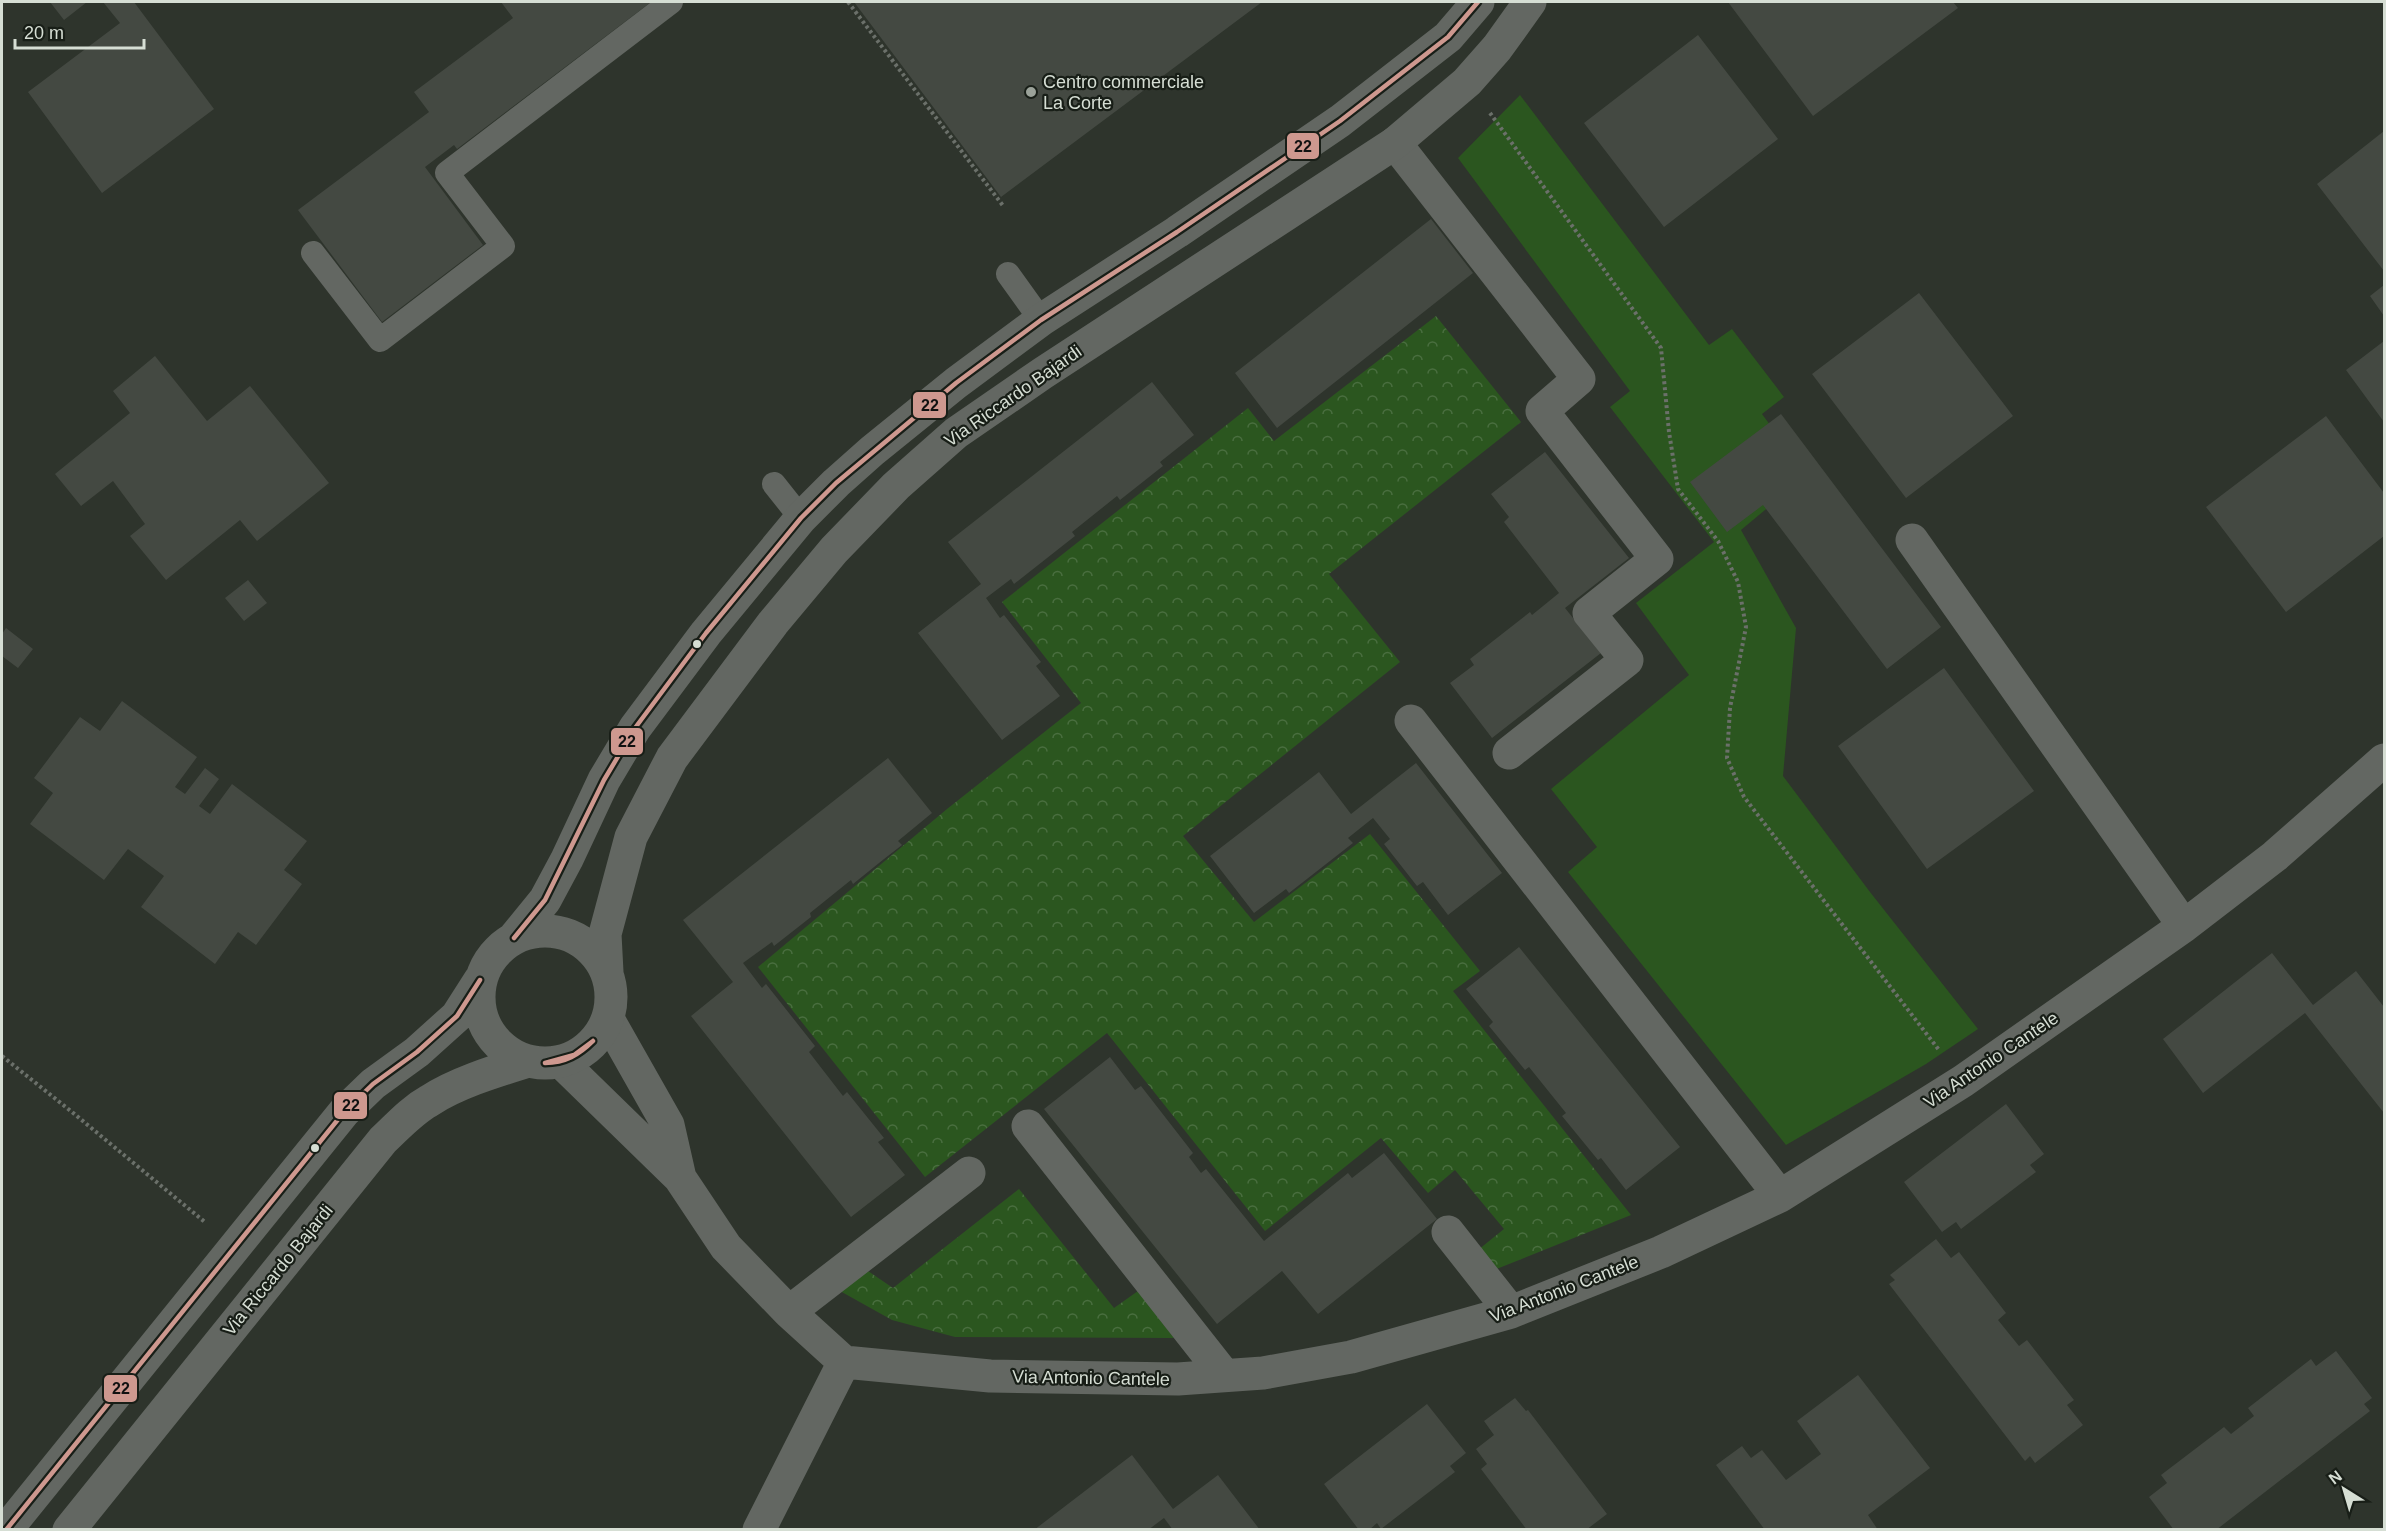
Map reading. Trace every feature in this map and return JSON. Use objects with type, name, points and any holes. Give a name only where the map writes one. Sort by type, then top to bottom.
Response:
[{"type":"street","name":"Via Riccardo Bajardi","points":[[8,1517],[344,1112],[373,1084],[417,1052],[457,1016],[493,956],[514,938],[545,900],[604,780],[635,728],[706,633],[801,518],[872,450],[956,383],[1041,320],[1177,232],[1340,121],[1448,37],[1478,2]]},
{"type":"street","name":"Via Riccardo Bajardi","points":[[608,1018],[611,1003],[605,934],[631,837],[672,758],[773,623],[834,550],[896,486],[956,433],[1052,367],[1395,143],[1467,82],[1497,48],[1530,2]]},
{"type":"street","points":[[1395,143],[1579,380],[1542,411],[1657,559],[1589,613],[1627,660],[1509,753]]},
{"type":"street","points":[[1912,540],[2184,926]]},
{"type":"street","points":[[1411,721],[1780,1196]]},
{"type":"street","name":"Via Antonio Cantele","points":[[844,1362],[990,1376],[1178,1379],[1263,1373],[1351,1357],[1511,1312],[1660,1252],[1780,1196],[1963,1081],[2184,926],[2275,856],[2385,760]]},
{"type":"street","name":"Via Riccardo Bajardi","points":[[514,938],[531,932],[550,931],[568,935],[584,944],[597,956],[607,972]]},
{"type":"street","name":"Via Riccardo Bajardi","points":[[480,980],[478,997],[480,1014],[487,1031],[497,1044],[512,1055],[528,1061],[544,1064],[561,1062]]},
{"type":"street","points":[[608,1018],[601,1033],[590,1045],[577,1055],[561,1062],[680,1178],[726,1247],[789,1312],[844,1362],[759,1530]]},
{"type":"street","points":[[608,1018],[668,1125],[680,1178]]},
{"type":"street","name":"Via Riccardo Bajardi","points":[[69,1530],[383,1140],[411,1113],[430,1100],[504,1068],[528,1061]]},
{"type":"street","points":[[1028,1126],[1224,1375]]},
{"type":"street","points":[[789,1312],[969,1173]]},
{"type":"street","points":[[1448,1232],[1511,1312]]},
{"type":"lane","points":[[312,253],[380,340],[503,246],[447,172],[671,2]]},
{"type":"lane","points":[[1008,274],[1041,320]]},
{"type":"lane","points":[[774,484],[801,518]]},
{"type":"path","points":[[848,2],[1004,207]]},
{"type":"path","points":[[1490,112],[1661,348],[1669,432],[1678,489],[1718,541],[1738,582],[1746,627],[1730,708],[1727,758],[1744,797],[1945,1057]]},
{"type":"path","points":[[2,1056],[234,1247]]},
{"type":"green space","points":[[1520,95],[1709,345],[1732,329],[1784,397],[1762,414],[1807,475],[1741,530],[1796,628],[1783,776],[1870,892],[1978,1029],[1926,1064],[1786,1145],[1568,872],[1597,847],[1551,789],[1689,675],[1636,603],[1714,542],[1610,407],[1630,391],[1458,158]]},
{"type":"green space","points":[[1436,316],[1521,422],[1329,574],[1400,662],[1183,836],[1254,922],[1370,834],[1480,971],[1453,991],[1631,1215],[1494,1270],[1478,1250],[1504,1229],[1455,1170],[1428,1193],[1381,1138],[1265,1231],[1107,1033],[925,1177],[758,967],[947,809],[1081,703],[1002,602],[1248,408],[1274,441]]},
{"type":"green space","points":[[1019,1189],[1114,1308],[1138,1291],[1174,1338],[955,1337],[892,1320],[840,1291],[868,1271],[893,1288]]},
{"type":"building","points":[[50,2],[87,2],[64,20]]},
{"type":"building","points":[[103,2],[134,2],[214,109],[102,193],[28,92],[120,23]]},
{"type":"building","points":[[501,2],[651,2],[457,149],[454,145],[425,167],[483,245],[382,322],[298,210],[429,112],[414,92],[513,18]]},
{"type":"building","name":"Centro commerciale La Corte","points":[[854,2],[1262,2],[1001,197]]},
{"type":"building","points":[[1728,2],[1953,2],[1958,8],[1813,116]]},
{"type":"building","points":[[1698,35],[1778,139],[1664,227],[1584,123]]},
{"type":"building","points":[[2384,131],[2384,271],[2317,184]]},
{"type":"building","points":[[1431,219],[1473,273],[1277,428],[1235,373]]},
{"type":"building","points":[[2384,285],[2384,316],[2370,296]]},
{"type":"building","points":[[1919,293],[2013,416],[1906,498],[1812,374]]},
{"type":"building","points":[[2384,341],[2384,422],[2346,370]]},
{"type":"building","points":[[155,356],[207,421],[250,386],[329,483],[257,541],[240,520],[166,580],[130,536],[145,524],[113,481],[81,506],[55,474],[130,413],[113,391]]},
{"type":"building","points":[[1152,382],[1194,435],[1160,462],[1163,466],[1120,500],[1117,496],[1072,532],[1075,536],[1014,584],[1011,579],[986,598],[1000,618],[1004,615],[1041,662],[1036,666],[1060,696],[1002,740],[918,633],[981,584],[948,542]]},
{"type":"building","points":[[1781,414],[1941,627],[1887,669],[1763,505],[1727,532],[1690,482]]},
{"type":"building","points":[[2326,416],[2384,493],[2384,536],[2286,612],[2206,507]]},
{"type":"building","points":[[1545,452],[1629,558],[1565,608],[1601,653],[1492,738],[1450,683],[1474,665],[1470,659],[1530,612],[1532,615],[1559,593],[1504,522],[1509,517],[1491,494]]},
{"type":"building","points":[[248,580],[267,603],[244,621],[225,598]]},
{"type":"building","points":[[6,628],[33,649],[18,668],[2,656],[2,634]]},
{"type":"building","points":[[1944,668],[2034,791],[1927,869],[1838,746]]},
{"type":"building","points":[[122,701],[197,757],[175,787],[185,794],[205,768],[219,779],[199,806],[210,814],[232,784],[307,841],[284,870],[302,884],[256,945],[238,932],[215,964],[141,907],[164,876],[128,849],[104,880],[30,824],[53,793],[34,778],[80,717],[100,731]]},
{"type":"building","points":[[888,758],[932,813],[898,841],[902,845],[853,884],[851,880],[810,913],[811,917],[774,946],[772,942],[743,963],[762,988],[766,984],[815,1046],[809,1052],[843,1096],[847,1092],[884,1138],[878,1142],[905,1175],[851,1217],[691,1016],[733,982],[683,920]]},
{"type":"building","points":[[1416,763],[1502,873],[1448,915],[1423,882],[1417,886],[1384,844],[1390,839],[1373,818],[1348,838],[1353,843],[1289,893],[1286,889],[1254,913],[1210,856],[1319,772],[1351,814]]},
{"type":"building","points":[[1519,947],[1680,1147],[1626,1190],[1601,1158],[1598,1160],[1562,1116],[1566,1113],[1529,1067],[1525,1070],[1489,1026],[1493,1022],[1466,989]]},
{"type":"building","points":[[2272,953],[2313,1005],[2356,971],[2384,1007],[2384,1113],[2305,1013],[2203,1093],[2163,1039]]},
{"type":"building","points":[[1110,1057],[1135,1090],[1141,1086],[1193,1153],[1189,1157],[1201,1173],[1206,1169],[1264,1241],[1348,1173],[1352,1178],[1384,1153],[1437,1219],[1318,1314],[1282,1271],[1217,1324],[1044,1109]]},
{"type":"building","points":[[2006,1104],[2044,1154],[2030,1165],[2036,1172],[1961,1229],[1956,1222],[1942,1232],[1904,1182]]},
{"type":"building","points":[[1936,1239],[1951,1258],[1959,1252],[2006,1313],[1998,1320],[2019,1346],[2027,1340],[2074,1400],[2067,1405],[2083,1425],[2035,1463],[2030,1456],[2025,1461],[1889,1284],[1895,1280],[1890,1275]]},
{"type":"building","points":[[2336,1351],[2372,1398],[2364,1404],[2370,1411],[2216,1530],[2174,1530],[2149,1497],[2167,1483],[2161,1475],[2224,1427],[2231,1434],[2254,1416],[2248,1408],[2311,1359],[2316,1366]]},
{"type":"building","points":[[1858,1375],[1930,1468],[1868,1515],[1878,1530],[1765,1530],[1716,1465],[1742,1446],[1751,1458],[1762,1450],[1786,1480],[1821,1454],[1797,1421]]},
{"type":"building","points":[[1515,1398],[1526,1411],[1528,1410],[1607,1514],[1586,1530],[1527,1530],[1481,1469],[1487,1464],[1476,1449],[1494,1435],[1484,1421]]},
{"type":"building","points":[[1427,1404],[1466,1453],[1450,1466],[1455,1472],[1381,1529],[1377,1523],[1369,1530],[1359,1530],[1324,1484]]},
{"type":"building","points":[[1132,1455],[1173,1509],[1218,1475],[1260,1530],[1173,1530],[1164,1518],[1148,1530],[1034,1530]]},
{"type":"transit line","name":"22","points":[[514,938],[545,900],[604,780],[635,728],[706,633],[801,518],[836,483],[956,383],[1041,320],[1177,232],[1340,121],[1448,37],[1478,2]]},
{"type":"transit line","name":"22","points":[[6,1530],[344,1112],[373,1084],[417,1052],[457,1016],[480,980]]},
{"type":"transit line","name":"22","points":[[545,1063],[559,1062],[571,1057],[593,1041]]},
{"type":"transit line","name":"22","points":[[545,1063],[574,1055],[593,1041]]},
{"type":"place","name":"Centro commerciale La Corte","points":[[1031,92]]}]
